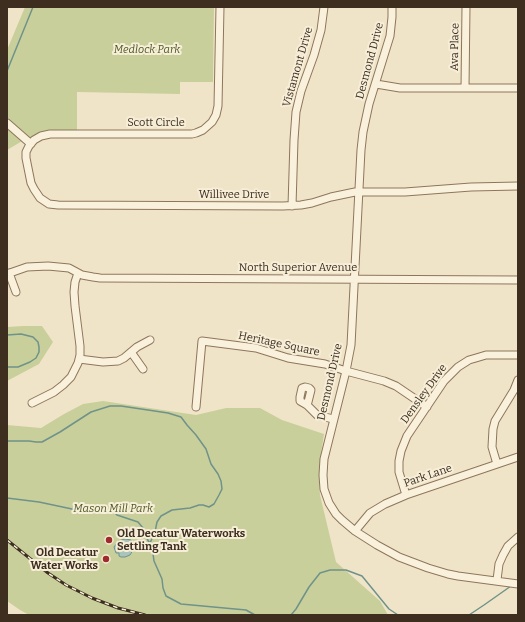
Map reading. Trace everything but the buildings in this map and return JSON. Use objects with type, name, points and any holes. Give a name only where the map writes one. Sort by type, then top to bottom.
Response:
[{"type":"street","name":"Scott Circle","points":[[31,144],[34,140],[41,136],[50,134],[192,134],[203,130],[214,119],[218,106],[220,7]]},
{"type":"street","name":"Vistamont Drive","points":[[292,206],[296,112],[321,30],[324,7]]},
{"type":"street","name":"Desmond Drive","points":[[392,7],[390,36],[366,114],[363,132],[351,345],[324,459],[324,489],[329,503],[342,520],[355,531],[383,549],[399,557],[421,566],[458,576],[518,584]]},
{"type":"street","name":"Ava Place","points":[[465,88],[466,7]]},
{"type":"street","points":[[376,84],[400,88],[518,88]]},
{"type":"street","points":[[7,123],[31,144]]},
{"type":"street","name":"Willivee Drive","points":[[31,144],[27,149],[26,158],[31,183],[34,190],[40,198],[49,204],[58,205],[292,206],[312,203],[348,193],[359,192],[405,192],[471,186],[518,186]]},
{"type":"street","name":"North Superior Avenue","points":[[8,273],[26,267],[48,266],[68,268],[75,270],[78,273],[100,278],[518,280]]},
{"type":"street","points":[[8,273],[16,292]]},
{"type":"street","points":[[32,403],[54,392],[63,385],[73,372],[79,359],[80,340],[74,298],[75,282],[78,273]]},
{"type":"street","points":[[79,359],[98,362],[113,362],[124,358],[137,347],[150,340]]},
{"type":"street","name":"Heritage Square","points":[[196,407],[202,341],[256,348],[288,358],[325,364],[346,371]]},
{"type":"street","points":[[131,352],[143,368]]},
{"type":"street","name":"Densley Drive","points":[[406,495],[400,472],[399,461],[401,450],[408,436],[444,381],[463,363],[476,358],[486,355],[518,355]]},
{"type":"street","points":[[346,371],[390,383],[427,407]]},
{"type":"street","points":[[497,464],[492,447],[493,429],[497,418],[514,390],[518,380]]},
{"type":"street","points":[[307,405],[317,415],[334,419]]},
{"type":"street","name":"Park Lane","points":[[355,531],[374,510],[385,504],[406,495],[518,457]]},
{"type":"street","points":[[497,580],[499,564],[503,555],[511,543],[518,537]]},
{"type":"green space","name":"Medlock Park","points":[[25,7],[214,7],[213,82],[180,82],[180,94],[77,92],[77,134],[46,135],[31,144],[24,140],[7,150],[7,50]]},
{"type":"green space","points":[[42,326],[53,342],[39,364],[7,381],[7,327]]},
{"type":"green space","name":"Mason Mill Park","points":[[103,401],[196,415],[226,408],[260,408],[282,420],[324,434],[319,468],[320,495],[336,562],[380,601],[388,615],[29,615],[7,601],[7,425],[41,428],[83,404]]},
{"type":"water","points":[[125,539],[131,540],[133,550],[130,555],[121,557],[119,556],[119,553],[116,553],[114,547],[118,541]]},
{"type":"waterway","points":[[7,71],[33,7]]},
{"type":"waterway","points":[[7,335],[21,334],[33,337],[38,342],[39,347],[39,352],[36,358],[30,362],[18,367],[7,367]]},
{"type":"waterway","points":[[7,441],[42,442],[91,412],[110,406],[121,406],[168,413],[181,417],[206,449],[211,464],[221,481],[222,489],[214,504],[209,507],[199,505],[190,508],[172,510],[161,516],[157,522],[155,532],[150,543]]},
{"type":"waterway","points":[[7,498],[39,502],[72,509],[77,513],[83,510],[87,512],[97,510],[113,511],[117,515],[138,522],[143,528],[152,547],[154,561],[162,579],[166,596],[181,604],[246,610],[255,615]]},
{"type":"waterway","points":[[291,615],[320,573],[330,570],[346,570],[362,576],[389,609],[398,615]]},
{"type":"waterway","points":[[469,615],[511,586]]},
{"type":"railway","points":[[7,540],[48,573],[66,585],[92,598],[118,608],[145,615]]},
{"type":"place","name":"Old Decatur Waterworks Settling Tank","points":[[109,540]]},
{"type":"place","name":"Old Decatur Water Works","points":[[106,559]]}]
